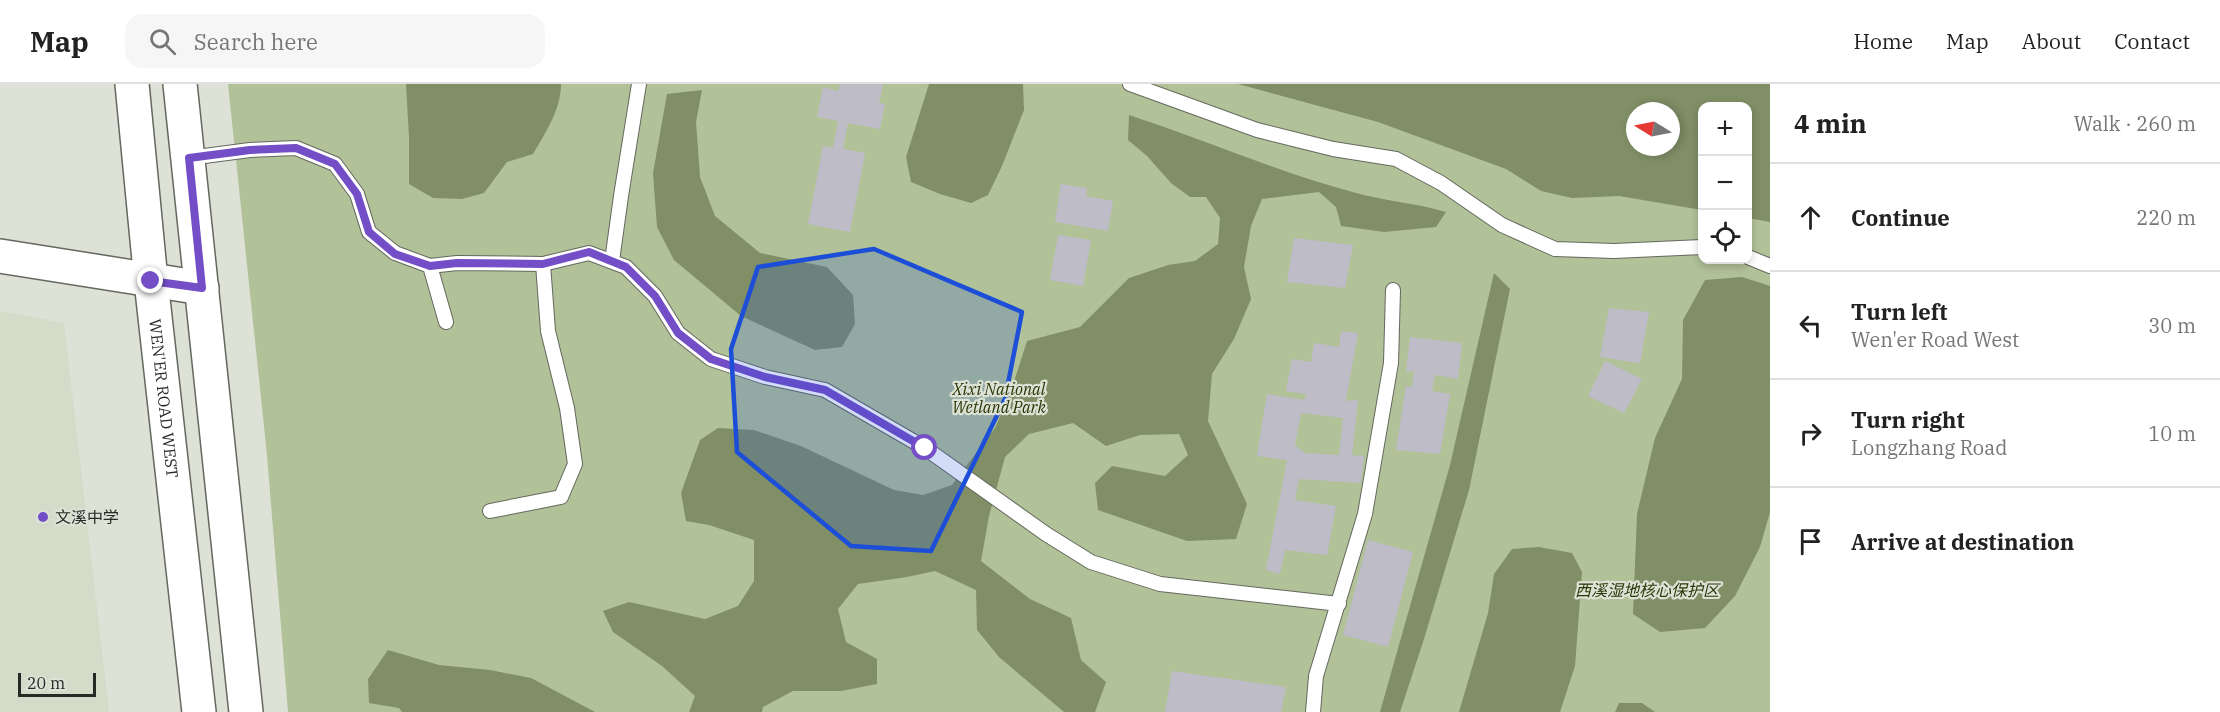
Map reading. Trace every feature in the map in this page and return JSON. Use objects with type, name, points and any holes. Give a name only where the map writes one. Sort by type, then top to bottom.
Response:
[{"type":"main road","name":"WEN'ER ROAD WEST","points":[[132,84],[151,281],[199,712]]},
{"type":"main road","points":[[180,84],[246,712]]},
{"type":"main road","points":[[0,256],[202,288]]},
{"type":"lane","points":[[612,261],[639,84]]},
{"type":"lane","points":[[1130,84],[1257,130],[1333,149],[1396,159],[1440,183],[1502,225],[1555,249],[1614,251],[1698,247]]},
{"type":"lane","points":[[189,158],[250,150],[296,148],[335,164],[357,194],[369,232],[395,254],[430,266],[457,263],[543,264],[589,252],[626,267],[655,296],[678,333],[711,359],[765,377],[825,390],[925,448],[1046,534],[1091,562],[1160,584],[1339,604]]},
{"type":"lane","points":[[1752,259],[1770,266]]},
{"type":"lane","points":[[490,512],[561,497],[575,464],[567,408],[548,331],[543,264]]},
{"type":"lane","points":[[430,266],[446,322]]},
{"type":"lane","points":[[1312,712],[1316,676],[1365,514],[1390,363],[1393,290]]},
{"type":"highlighted area","points":[[874,249],[1022,312],[1005,399],[931,551],[851,546],[737,452],[731,349],[758,267]]},
{"type":"shaded area","points":[[406,84],[561,84],[556,111],[533,154],[507,162],[484,193],[462,199],[433,198],[409,184]]},
{"type":"shaded area","points":[[929,84],[1023,84],[1024,110],[1002,166],[988,195],[971,203],[911,182],[906,157]]},
{"type":"shaded area","points":[[1238,84],[1770,84],[1770,222],[1752,219],[1752,102],[1698,102],[1698,209],[1619,196],[1572,198],[1541,191],[1506,169],[1378,122]]},
{"type":"shaded area","points":[[702,90],[696,122],[700,177],[715,216],[760,253],[827,267],[853,295],[855,324],[842,347],[815,350],[741,316],[674,260],[657,227],[653,173],[667,94]]},
{"type":"shaded area","points":[[1129,115],[1327,185],[1367,196],[1446,212],[1436,227],[1384,232],[1341,226],[1336,207],[1319,192],[1262,199],[1251,226],[1244,267],[1251,299],[1234,339],[1212,374],[1208,421],[1247,504],[1236,539],[1187,541],[1098,510],[1095,483],[1112,466],[1165,476],[1188,455],[1179,434],[1140,435],[1106,446],[1073,423],[1029,434],[1005,457],[989,516],[981,561],[1030,599],[1071,618],[1081,660],[1106,682],[1095,712],[1064,712],[999,657],[977,630],[976,590],[935,571],[858,584],[838,609],[846,642],[877,659],[877,684],[841,691],[793,691],[763,707],[762,712],[689,712],[695,696],[662,666],[613,632],[603,611],[629,602],[705,619],[738,606],[754,581],[754,540],[709,525],[686,521],[681,493],[700,440],[718,428],[754,430],[801,446],[894,490],[923,495],[952,485],[995,428],[1011,391],[1027,341],[1080,327],[1129,278],[1168,265],[1195,261],[1218,244],[1220,218],[1206,197],[1190,197],[1171,183],[1147,156],[1128,140]]},
{"type":"shaded area","points":[[1494,273],[1510,289],[1469,490],[1400,712],[1380,712],[1450,465]]},
{"type":"shaded area","points":[[1742,277],[1770,286],[1770,512],[1760,547],[1735,596],[1705,628],[1660,632],[1633,614],[1637,514],[1655,438],[1682,379],[1683,320],[1705,280]]},
{"type":"shaded area","name":"文溪中学","points":[[0,311],[64,323],[109,712],[0,712]]},
{"type":"shaded area","points":[[1539,547],[1572,553],[1582,572],[1575,666],[1560,712],[1459,712],[1488,613],[1494,574],[1512,549]]},
{"type":"shaded area","points":[[388,650],[439,665],[490,670],[531,678],[595,712],[402,712],[399,708],[369,703],[368,679]]},
{"type":"shaded area","points":[[1619,703],[1642,703],[1655,712],[1615,712]]},
{"type":"green space","name":"Xixi National Wetland Park","points":[[228,84],[1770,84],[1770,712],[288,712],[267,455]]},
{"type":"building","points":[[840,84],[883,84],[879,103],[885,104],[880,129],[848,123],[843,149],[865,153],[850,232],[808,224],[823,146],[833,148],[838,121],[817,117],[823,87],[838,91]]},
{"type":"building","points":[[1061,184],[1087,188],[1086,196],[1113,201],[1108,231],[1055,222]]},
{"type":"building","points":[[1058,235],[1091,240],[1083,286],[1050,280]]},
{"type":"building","points":[[1294,238],[1353,245],[1345,288],[1287,282]]},
{"type":"building","points":[[1609,308],[1649,312],[1640,363],[1600,357]]},
{"type":"building","points":[[1341,331],[1358,333],[1346,401],[1358,400],[1352,455],[1364,456],[1361,483],[1299,479],[1295,500],[1336,506],[1327,555],[1285,550],[1280,574],[1266,570],[1287,460],[1257,456],[1267,394],[1305,400],[1306,394],[1286,391],[1292,359],[1311,362],[1314,343],[1339,347]],"holes":[[[1301,413],[1343,418],[1339,455],[1305,453],[1295,445]]]},
{"type":"building","points":[[1410,337],[1462,343],[1458,379],[1435,375],[1432,391],[1450,394],[1440,454],[1396,450],[1406,386],[1412,387],[1414,371],[1406,372]]},
{"type":"building","points":[[1605,361],[1642,379],[1624,413],[1588,396]]},
{"type":"building","points":[[1368,540],[1413,552],[1388,647],[1343,635]]},
{"type":"building","points":[[1172,671],[1286,687],[1281,712],[1165,712]]},
{"type":"place","name":"文溪中学","points":[[43,517]]},
{"type":"route","points":[[151,281],[202,288],[189,158],[250,150],[296,148],[335,164],[357,194],[369,232],[395,254],[430,266],[457,263],[543,264],[589,252],[626,267],[655,296],[678,333],[711,359],[765,377],[825,390],[925,448]]},
{"type":"park label","name":"西溪湿地核心保护区","points":[[1647,590]]}]
